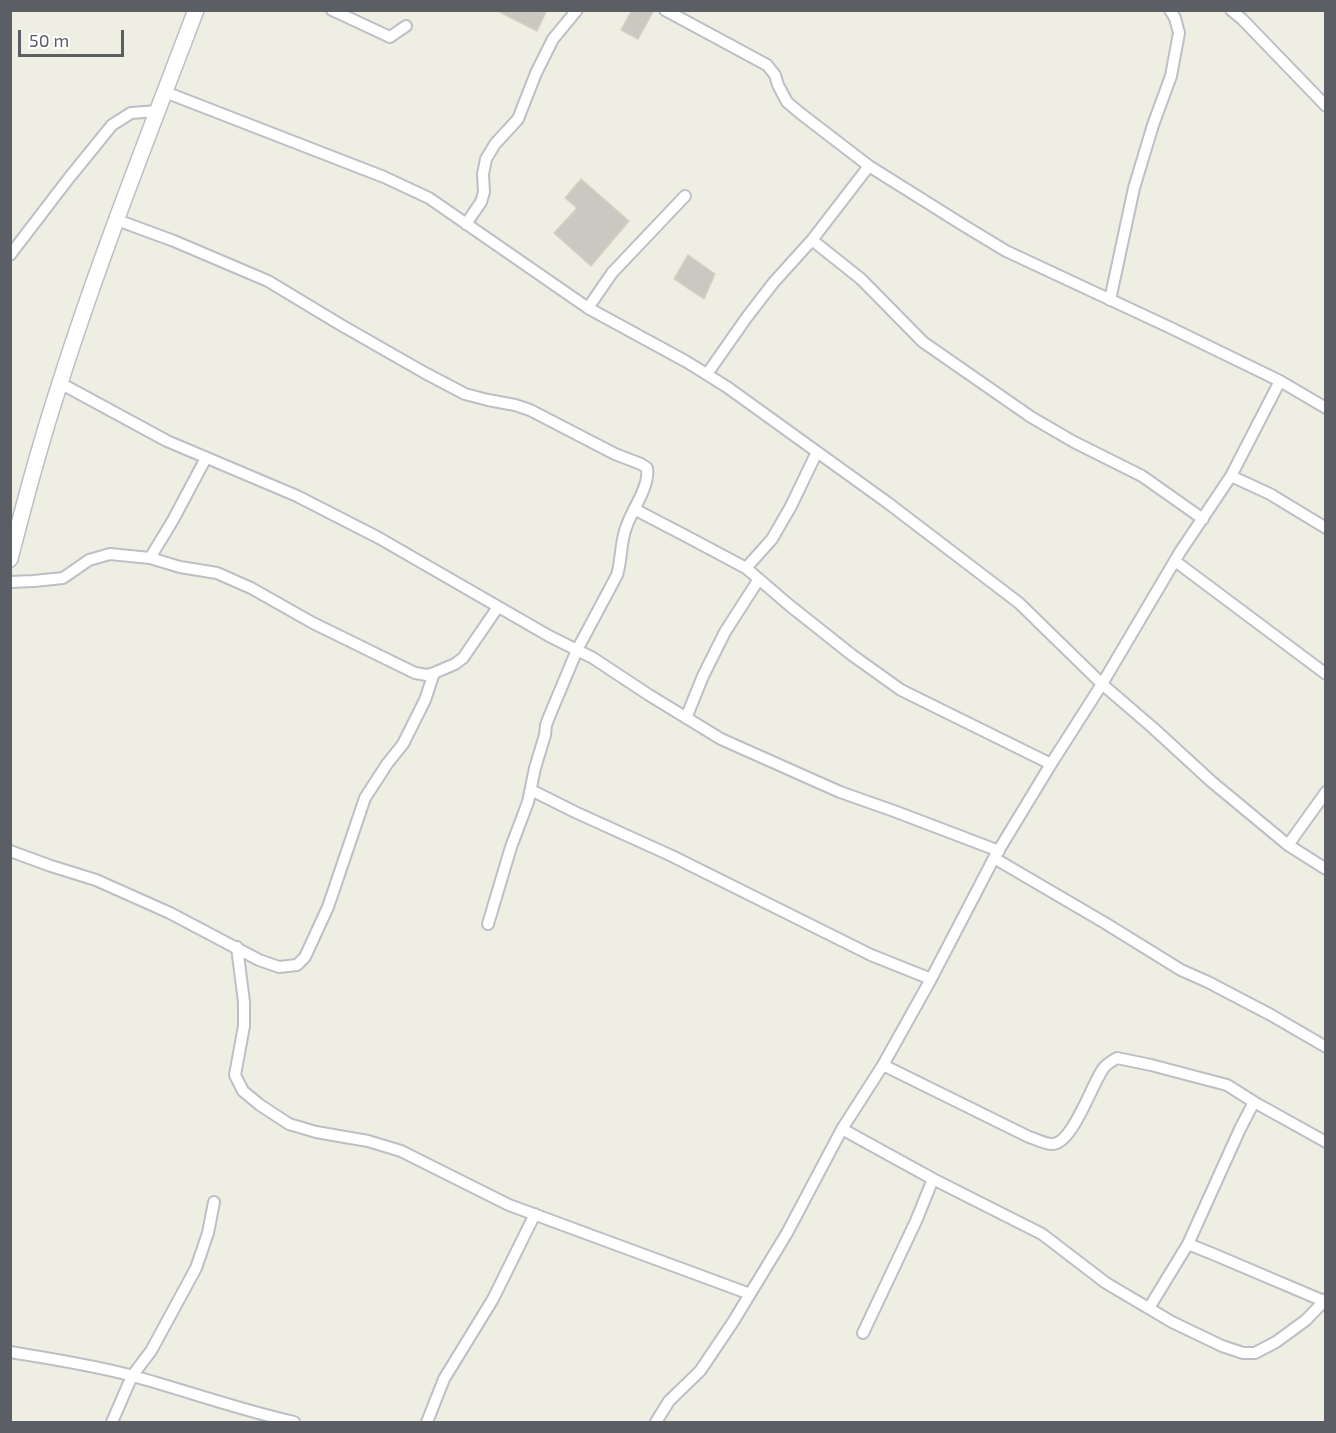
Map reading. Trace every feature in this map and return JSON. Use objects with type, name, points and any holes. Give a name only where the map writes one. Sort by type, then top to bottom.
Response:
[{"type":"street","points":[[10,559],[60,383],[98,270],[196,10]]},
{"type":"street","points":[[332,10],[390,37],[406,26]]},
{"type":"street","points":[[466,224],[481,202],[484,192],[483,174],[486,159],[495,144],[518,119],[536,73],[553,39],[577,10]]},
{"type":"street","points":[[665,10],[767,65],[775,75],[787,102],[869,166],[1006,251],[1280,381],[1326,408]]},
{"type":"street","points":[[1231,10],[1326,106]]},
{"type":"street","points":[[1110,300],[1134,188],[1171,76],[1179,33],[1174,13]]},
{"type":"street","points":[[165,92],[384,177],[429,198],[588,308],[687,362],[727,387],[888,503],[1019,603],[1102,684],[1212,782],[1288,845],[1326,869]]},
{"type":"street","points":[[10,255],[112,125],[131,113],[158,111]]},
{"type":"street","points":[[707,374],[774,282],[812,240],[869,166]]},
{"type":"street","points":[[588,308],[612,273],[685,196]]},
{"type":"street","points":[[117,220],[174,241],[268,281],[465,394],[530,410],[647,468],[648,476],[622,541],[621,564],[617,575],[577,650],[546,725],[528,802],[511,847],[488,924]]},
{"type":"street","points":[[812,240],[861,279],[923,342],[1031,417],[1074,442],[1142,476],[1203,519]]},
{"type":"street","points":[[656,1422],[669,1401],[700,1371],[787,1233],[842,1129],[883,1065],[931,979],[997,854],[1175,561],[1231,476],[1280,381]]},
{"type":"street","points":[[60,383],[167,441],[297,496],[379,538],[549,636],[594,658],[721,739],[840,792],[894,811],[997,854],[1180,970],[1208,982],[1326,1047]]},
{"type":"street","points":[[746,568],[772,539],[817,452]]},
{"type":"street","points":[[150,558],[206,458]]},
{"type":"street","points":[[1231,476],[1270,494],[1326,528]]},
{"type":"street","points":[[634,509],[746,568],[852,655],[901,690],[1051,764]]},
{"type":"street","points":[[10,582],[63,578],[89,561],[110,554],[150,558],[180,567],[217,573],[251,588],[407,670],[427,675],[455,664],[463,658],[498,607]]},
{"type":"street","points":[[1175,561],[1326,674]]},
{"type":"street","points":[[686,718],[703,676],[725,632],[759,579]]},
{"type":"street","points":[[10,851],[96,880],[170,913],[260,960],[279,967],[297,965],[305,957],[328,907],[365,798],[408,734],[425,700],[434,673]]},
{"type":"street","points":[[531,790],[672,856],[871,955],[931,979]]},
{"type":"street","points":[[1288,845],[1326,792]]},
{"type":"street","points":[[237,947],[244,1002],[244,1026],[235,1075],[243,1091],[260,1105],[289,1124],[316,1132],[368,1141],[401,1151],[509,1205],[750,1294]]},
{"type":"street","points":[[883,1065],[1029,1137],[1052,1144],[1062,1141],[1090,1096],[1104,1067],[1118,1058],[1227,1085],[1326,1142]]},
{"type":"street","points":[[1149,1308],[1188,1245],[1254,1102]]},
{"type":"street","points":[[842,1129],[933,1179],[1042,1234],[1106,1283],[1172,1322],[1222,1346],[1243,1353],[1255,1353],[1276,1342],[1306,1320],[1325,1301],[1188,1245]]},
{"type":"street","points":[[863,1333],[916,1221],[933,1179]]},
{"type":"street","points":[[112,1422],[132,1376],[151,1351],[196,1268],[208,1233],[214,1202]]},
{"type":"street","points":[[427,1422],[444,1379],[493,1299],[535,1214]]},
{"type":"street","points":[[10,1352],[132,1376],[294,1422]]},
{"type":"building","points":[[496,10],[547,10],[537,31]]},
{"type":"building","points":[[632,10],[654,10],[638,39],[621,30]]},
{"type":"building","points":[[581,179],[629,221],[591,266],[554,233],[577,208],[565,198]]},
{"type":"building","points":[[688,255],[715,274],[704,299],[674,279]]}]
